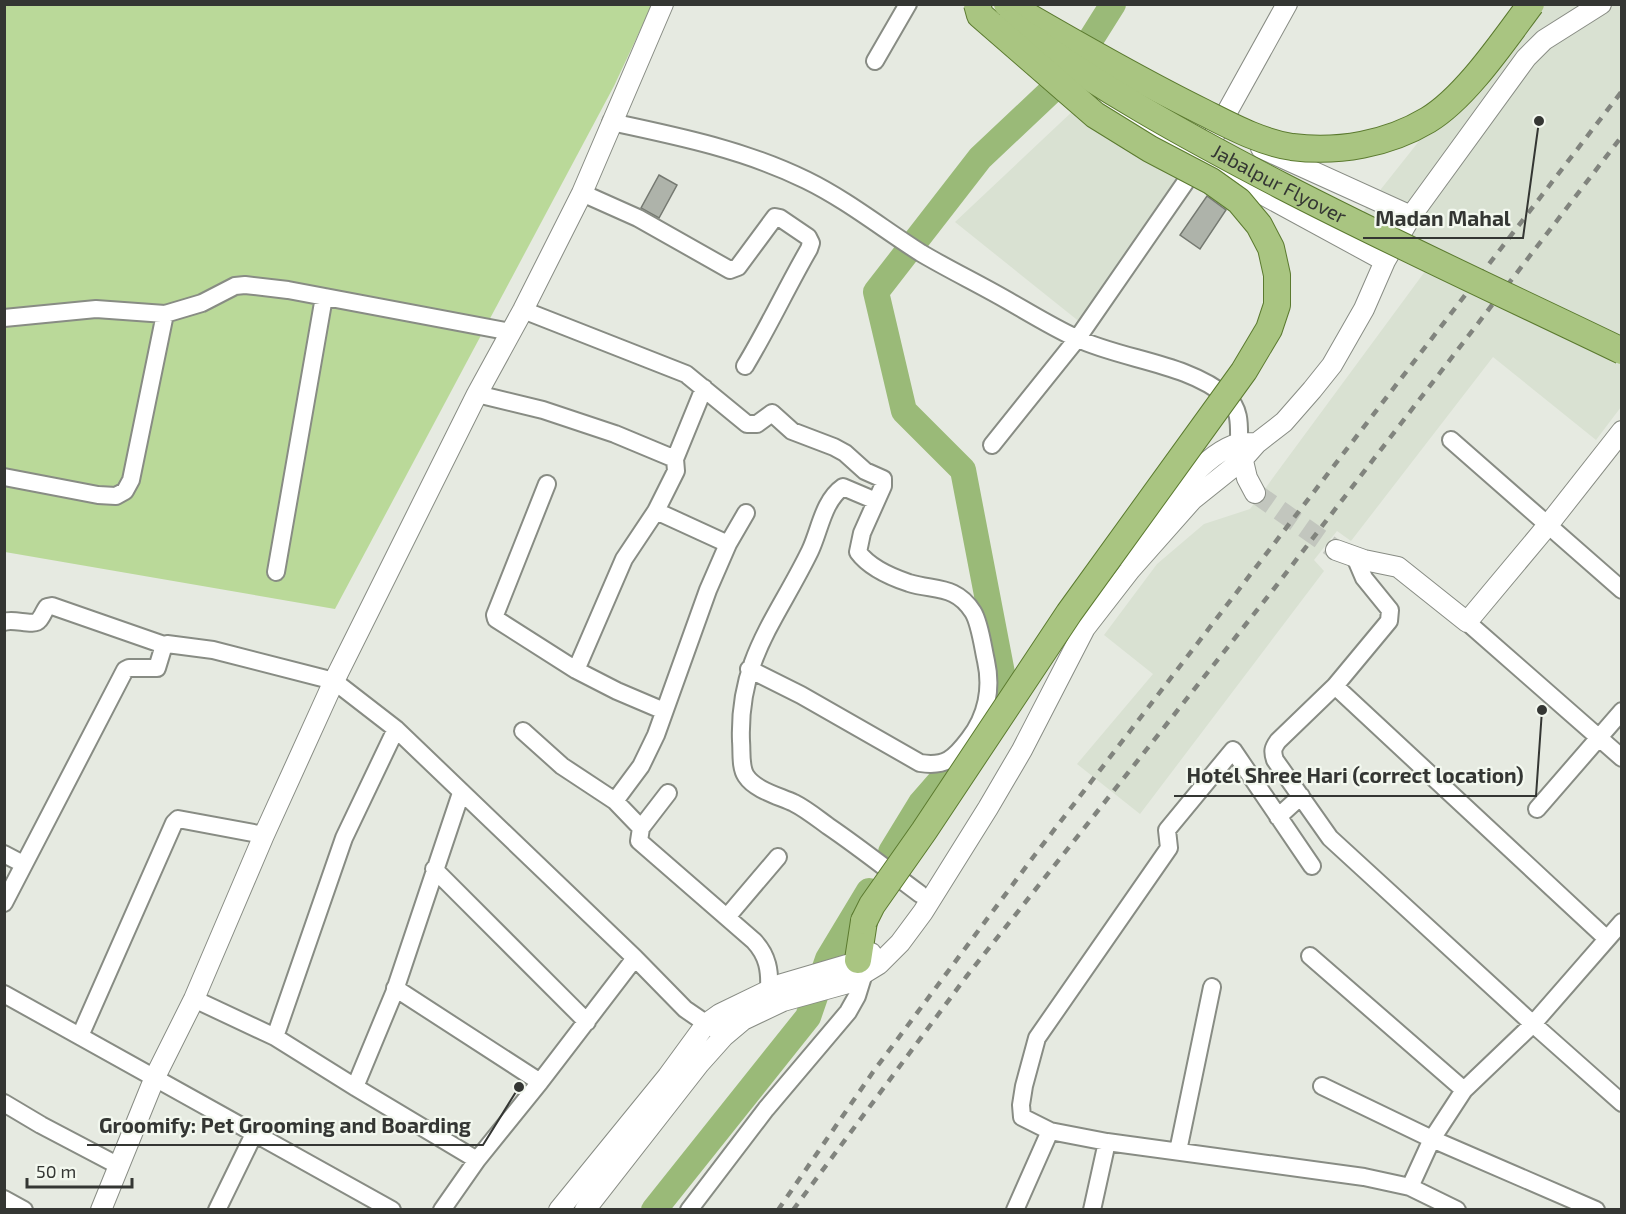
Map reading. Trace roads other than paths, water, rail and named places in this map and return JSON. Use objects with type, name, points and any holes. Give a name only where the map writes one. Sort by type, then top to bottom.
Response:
[{"type":"main road","points":[[858,967],[864,921],[872,905],[1069,613],[1244,371],[1269,329],[1277,305],[1277,274],[1271,249],[1259,225],[1239,201],[1211,182],[1150,149],[1095,115],[980,15],[977,4]]},
{"type":"main road","name":"Jabalpur Flyover","points":[[986,4],[1110,92],[1208,148],[1388,240],[1622,351]]},
{"type":"main road","points":[[1007,4],[1159,91],[1238,129],[1264,140],[1291,146],[1324,149],[1359,146],[1395,136],[1429,119],[1467,87],[1531,4]]},
{"type":"street","points":[[101,1209],[154,1077],[194,999],[264,835],[334,681],[477,394],[523,310],[582,193],[663,4]]},
{"type":"street","points":[[875,61],[908,4]]},
{"type":"street","points":[[961,4],[1073,83],[1200,161],[1385,261]]},
{"type":"street","points":[[1026,4],[1219,129],[1411,216]]},
{"type":"street","points":[[992,445],[1077,339],[1200,161],[1287,4]]},
{"type":"street","points":[[559,1209],[669,1076],[706,1024],[720,1014],[778,992],[858,967],[879,964],[900,943],[923,912],[1022,750],[1085,628],[1130,570],[1192,500],[1246,449],[1284,422],[1332,365],[1364,309],[1385,261],[1411,216],[1526,58],[1545,40],[1601,4]]},
{"type":"street","points":[[611,122],[679,136],[757,160],[805,180],[923,254],[1077,339],[1181,372],[1219,390],[1230,399],[1236,409],[1246,449],[1247,478],[1255,493]]},
{"type":"street","points":[[582,193],[638,218],[730,270],[738,267],[775,217],[808,237],[811,243],[809,249],[745,366]]},
{"type":"street","points":[[4,318],[96,309],[165,314],[202,303],[235,286],[245,285],[324,297],[511,332]]},
{"type":"street","points":[[276,572],[324,297]]},
{"type":"street","points":[[523,310],[686,374],[747,424],[757,424],[772,413],[792,431],[845,453],[865,471],[883,478],[883,486],[862,533],[858,548],[862,558],[873,566],[909,583],[945,589],[963,599],[975,614],[989,676],[989,695],[971,738],[948,762],[933,765],[920,763],[801,694],[749,669]]},
{"type":"street","points":[[4,477],[98,495],[116,495],[125,491],[131,480],[165,314]]},
{"type":"street","points":[[576,670],[624,559],[656,511],[676,471],[675,459],[704,388]]},
{"type":"street","points":[[477,394],[543,410],[615,434],[675,459]]},
{"type":"street","points":[[1467,622],[1622,431]]},
{"type":"street","points":[[1451,440],[1622,590]]},
{"type":"street","points":[[689,1209],[766,1109],[848,1012],[857,996],[858,967],[902,921],[962,829],[1027,717],[1074,621],[1092,596],[1185,483],[1212,458],[1246,449]]},
{"type":"street","points":[[547,484],[495,615],[499,622],[576,670],[616,691],[664,711]]},
{"type":"street","points":[[876,501],[843,487],[835,492],[812,547],[760,642],[749,669],[743,693],[742,765],[746,776],[755,785],[796,805],[920,894]]},
{"type":"street","points":[[656,511],[728,544]]},
{"type":"street","points":[[615,801],[641,766],[656,735],[708,590],[728,544],[746,513]]},
{"type":"street","points":[[1345,553],[1398,567],[1467,622],[1622,758]]},
{"type":"street","points":[[1345,553],[1387,605],[1391,615],[1389,621],[1335,686],[1285,733],[1273,748],[1275,760],[1330,838],[1622,1103]]},
{"type":"street","points":[[4,622],[12,619],[38,622],[44,609],[52,606],[164,645],[213,650],[334,681],[396,729],[635,958],[685,1009],[724,1036]]},
{"type":"street","points":[[4,903],[125,670],[157,668],[164,645]]},
{"type":"street","points":[[1335,686],[1607,939]]},
{"type":"street","points":[[1537,809],[1622,711]]},
{"type":"street","points":[[275,1037],[344,838],[396,729]]},
{"type":"street","points":[[523,731],[562,766],[615,801],[640,828]]},
{"type":"street","points":[[1312,866],[1233,750],[1167,830],[1169,848],[1036,1038],[1024,1086],[1022,1117],[1050,1131],[1107,1142],[1364,1177],[1410,1187],[1457,1209]]},
{"type":"street","points":[[355,1088],[395,988],[461,793]]},
{"type":"street","points":[[668,793],[640,828],[639,841],[762,950],[778,992]]},
{"type":"street","points":[[1278,817],[1301,796]]},
{"type":"street","points":[[80,1036],[174,823],[178,819],[264,835]]},
{"type":"street","points":[[4,854],[23,864]]},
{"type":"street","points":[[727,917],[778,857]]},
{"type":"street","points":[[434,869],[587,1022]]},
{"type":"street","points":[[1410,1187],[1432,1139],[1464,1090],[1533,1024],[1622,922]]},
{"type":"street","points":[[1310,956],[1464,1090]]},
{"type":"street","points":[[442,1209],[477,1160],[635,958]]},
{"type":"street","points":[[1178,1151],[1212,987]]},
{"type":"street","points":[[395,988],[540,1082]]},
{"type":"street","points":[[585,1209],[724,1036],[778,992]]},
{"type":"street","points":[[4,994],[392,1209]]},
{"type":"street","points":[[194,999],[275,1037],[355,1088],[477,1160]]},
{"type":"street","points":[[1322,1086],[1432,1139],[1596,1209]]},
{"type":"street","points":[[4,1103],[40,1125],[118,1166]]},
{"type":"street","points":[[1015,1209],[1050,1131]]},
{"type":"street","points":[[217,1209],[255,1132]]},
{"type":"street","points":[[1092,1209],[1107,1142]]},
{"type":"street","points":[[4,1199],[24,1209]]},
{"type":"waterway","points":[[891,852],[921,803],[984,731],[1002,673],[963,470],[904,411],[876,292],[980,158],[1069,74],[1113,4]]},
{"type":"waterway","points":[[654,1210],[808,1017],[828,959],[869,891]]},
{"type":"tunnel","points":[[1255,493],[1336,550]]},
{"type":"railway","points":[[778,1210],[873,1072],[1034,856],[1622,91]]},
{"type":"railway","points":[[793,1210],[966,977],[1273,590],[1622,136]]},
{"type":"place","name":"Madan Mahal","points":[[1539,121]]},
{"type":"place","name":"Hotel Shree Hari (correct location)","points":[[1542,710]]},
{"type":"place","name":"Groomify: Pet Grooming and Boarding","points":[[519,1087]]}]
